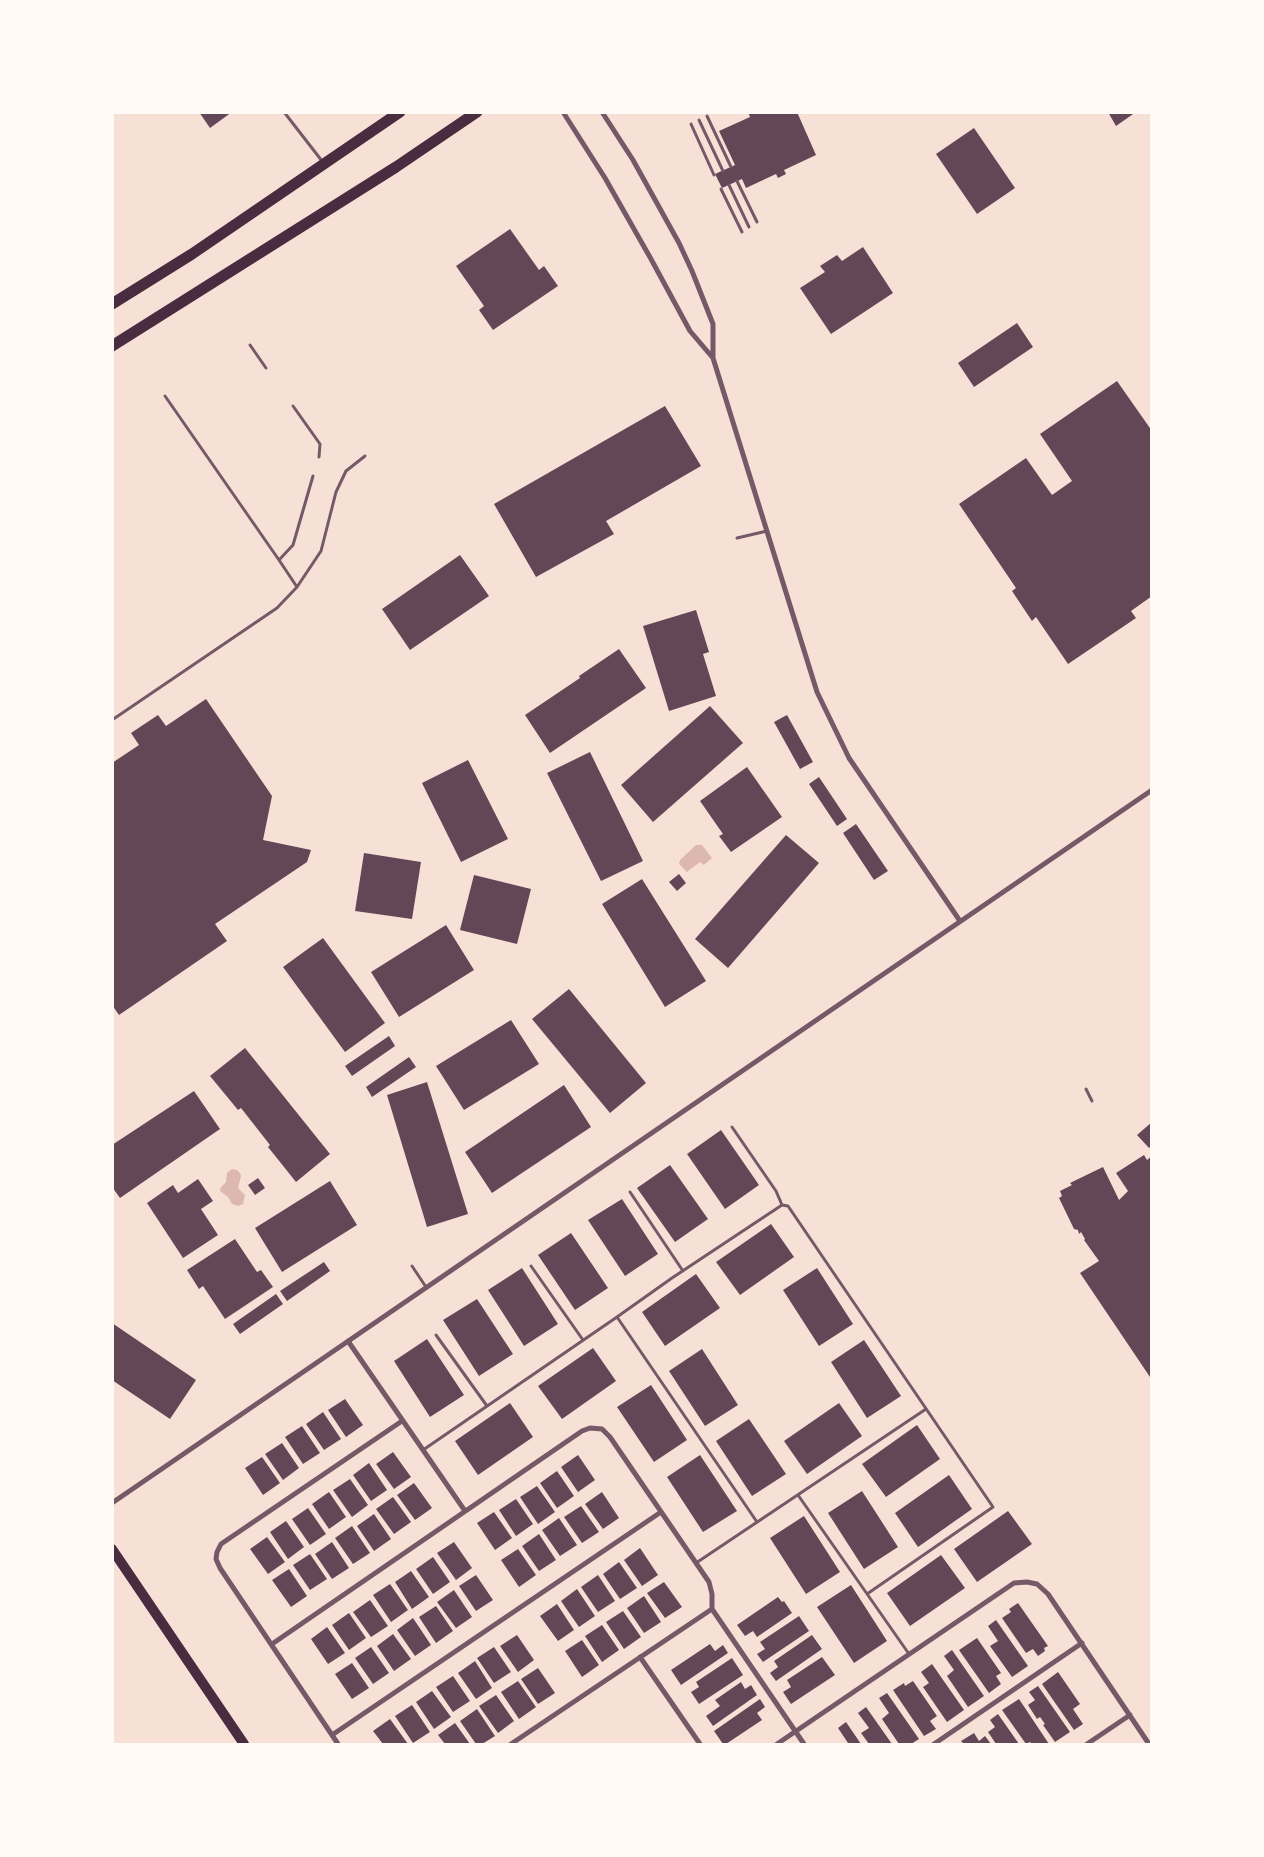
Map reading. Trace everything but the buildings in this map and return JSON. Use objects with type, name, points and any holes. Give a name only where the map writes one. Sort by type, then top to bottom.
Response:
[{"type":"main road","points":[[112,304],[192,254],[400,112]]},
{"type":"main road","points":[[112,346],[396,167],[477,112]]},
{"type":"main road","points":[[112,1549],[244,1744]]},
{"type":"street","points":[[563,112],[605,178],[690,331],[713,358]]},
{"type":"street","points":[[602,112],[633,160],[679,242],[713,324],[713,358],[817,692],[849,758],[960,921]]},
{"type":"street","points":[[112,1503],[1152,790]]},
{"type":"street","points":[[348,1341],[465,1512]]},
{"type":"street","points":[[338,1744],[220,1568],[216,1559],[217,1552],[221,1544],[402,1421]]},
{"type":"street","points":[[272,1644],[582,1431],[590,1428],[602,1429],[610,1437],[709,1582],[712,1594],[712,1609],[804,1744]]},
{"type":"street","points":[[332,1736],[660,1512]]},
{"type":"street","points":[[777,1744],[1014,1583],[1028,1582],[1037,1584],[1048,1594],[1149,1744]]},
{"type":"street","points":[[511,1744],[712,1609]]},
{"type":"street","points":[[934,1744],[1082,1643]]},
{"type":"street","points":[[640,1657],[700,1744]]},
{"type":"street","points":[[1087,1744],[1130,1715]]},
{"type":"lane","points":[[284,112],[325,165]]},
{"type":"lane","points":[[707,116],[731,167]]},
{"type":"lane","points":[[699,120],[723,171]]},
{"type":"lane","points":[[691,124],[714,175]]},
{"type":"lane","points":[[737,181],[757,222]]},
{"type":"lane","points":[[729,185],[749,227]]},
{"type":"lane","points":[[721,189],[742,232]]},
{"type":"lane","points":[[250,345],[266,368]]},
{"type":"lane","points":[[165,396],[296,587]]},
{"type":"lane","points":[[293,406],[320,444],[319,457]]},
{"type":"lane","points":[[112,720],[277,608],[296,587],[321,551],[336,492],[346,471],[365,456]]},
{"type":"lane","points":[[279,560],[293,545],[313,476]]},
{"type":"lane","points":[[737,538],[767,531]]},
{"type":"lane","points":[[1086,1089],[1092,1100]]},
{"type":"lane","points":[[732,1127],[776,1191],[782,1205]]},
{"type":"lane","points":[[630,1192],[683,1271]]},
{"type":"lane","points":[[422,1450],[782,1205],[788,1206],[993,1507],[867,1594]]},
{"type":"lane","points":[[412,1266],[426,1287]]},
{"type":"lane","points":[[531,1266],[583,1340]]},
{"type":"lane","points":[[617,1317],[757,1522]]},
{"type":"lane","points":[[436,1334],[487,1406]]},
{"type":"lane","points":[[695,1563],[926,1409]]},
{"type":"lane","points":[[798,1494],[909,1655]]},
{"type":"shaded area","points":[[696,845],[702,845],[712,858],[704,865],[700,862],[687,872],[679,864],[680,860]]},
{"type":"shaded area","points":[[232,1169],[240,1173],[238,1188],[245,1195],[243,1204],[238,1206],[232,1204],[228,1197],[220,1191],[226,1182],[227,1173]]}]
